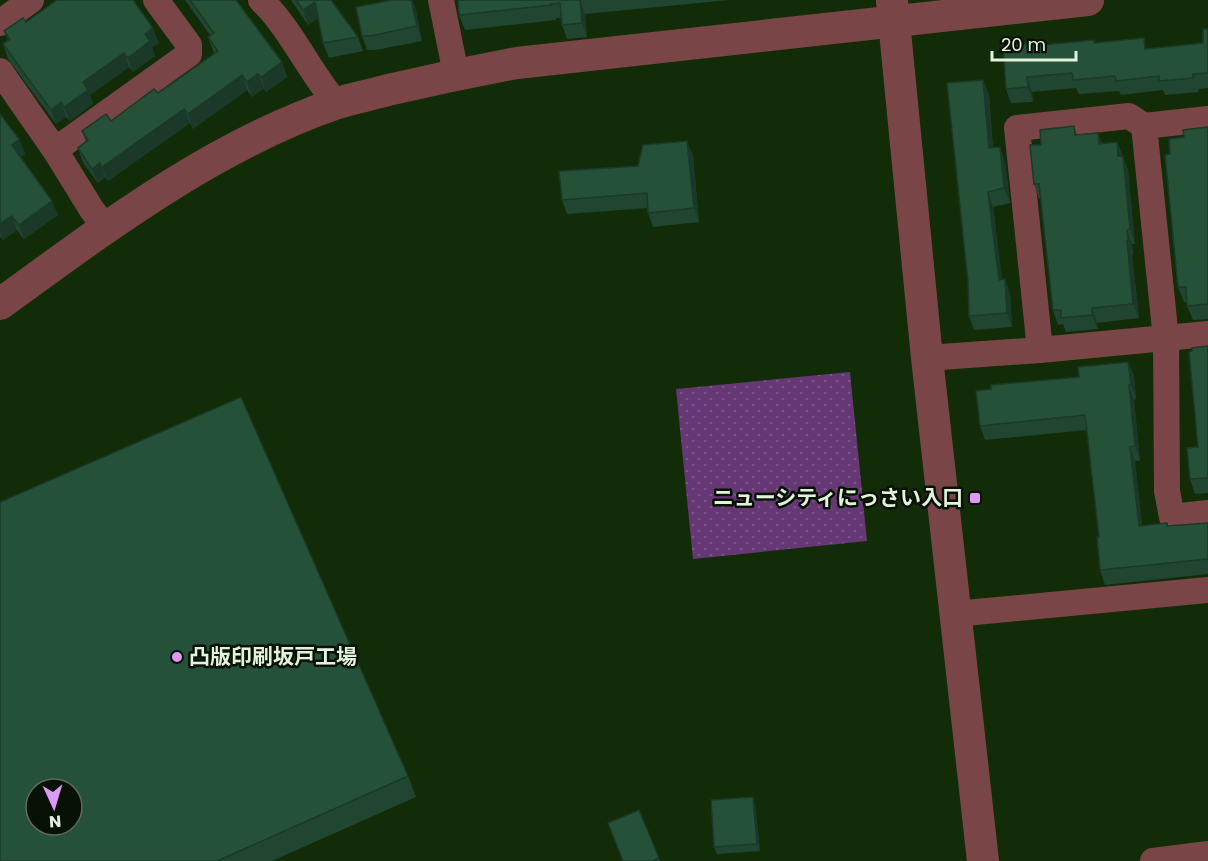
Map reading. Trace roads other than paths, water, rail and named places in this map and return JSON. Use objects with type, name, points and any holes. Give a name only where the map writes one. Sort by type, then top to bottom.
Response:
[{"type":"street","points":[[0,23],[31,0]]},
{"type":"street","points":[[55,150],[189,54],[189,45],[156,0]]},
{"type":"street","points":[[261,0],[274,13],[320,84],[336,103]]},
{"type":"street","points":[[441,0],[456,74]]},
{"type":"street","points":[[0,304],[106,228],[209,161],[336,103],[456,74],[517,63],[893,11],[1088,0]]},
{"type":"street","points":[[893,11],[927,358],[983,861]]},
{"type":"street","points":[[2,77],[55,150],[92,210],[106,228]]},
{"type":"street","points":[[1040,350],[1017,128],[1129,116],[1144,126],[1208,119]]},
{"type":"street","points":[[1144,126],[1166,339],[1167,491],[1172,517],[1208,513]]},
{"type":"street","points":[[927,358],[1208,334]]},
{"type":"street","points":[[955,614],[1208,590]]},
{"type":"street","points":[[1153,861],[1208,854]]},
{"type":"place","name":"ニューシティにっさい入口","points":[[975,498]]},
{"type":"place","name":"凸版印刷坂戸工場","points":[[177,657]]}]
